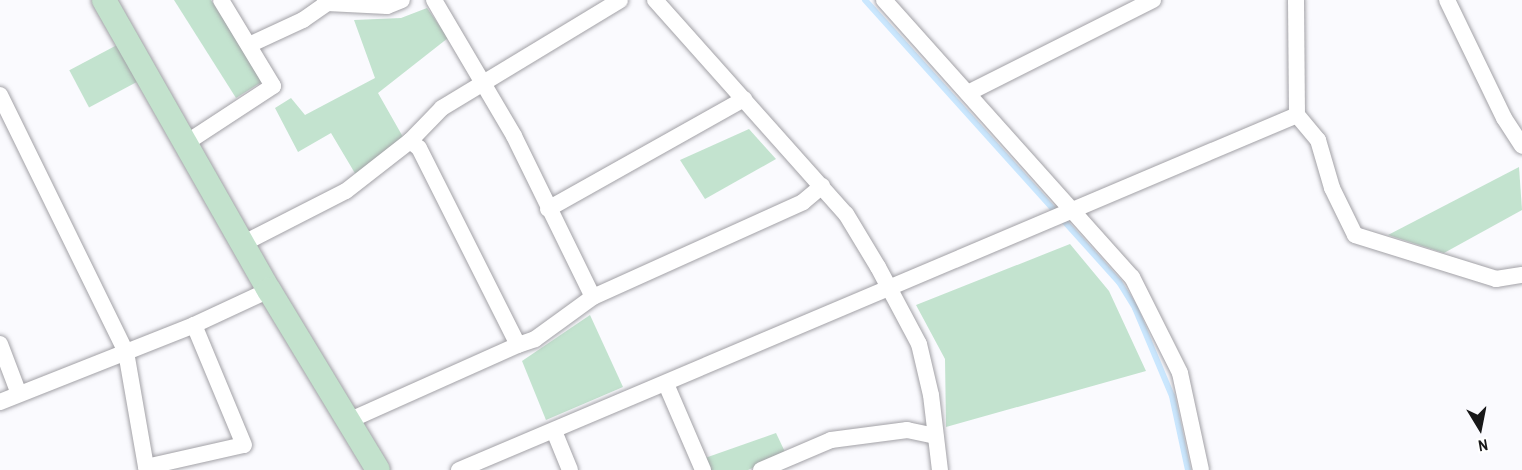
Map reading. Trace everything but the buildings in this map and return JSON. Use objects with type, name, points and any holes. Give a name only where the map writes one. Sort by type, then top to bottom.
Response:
[{"type":"street","points":[[105,0],[269,290],[378,470]]},
{"type":"street","points":[[186,143],[273,86],[221,0]]},
{"type":"street","points":[[249,45],[303,20],[326,1],[387,6],[402,0]]},
{"type":"street","points":[[434,0],[514,136],[593,297]]},
{"type":"street","points":[[244,243],[346,191],[410,141],[442,108],[481,82],[620,0]]},
{"type":"street","points":[[656,0],[846,214],[878,267],[886,288],[919,344],[931,395],[940,470]]},
{"type":"street","points":[[884,0],[970,93],[1066,214],[1132,277],[1180,373],[1201,470]]},
{"type":"street","points":[[970,93],[1153,0]]},
{"type":"street","points":[[1296,0],[1297,115],[1318,140],[1332,188],[1355,235],[1496,279],[1522,275]]},
{"type":"street","points":[[1447,0],[1504,117],[1522,146]]},
{"type":"street","points":[[0,95],[126,352],[147,469],[244,445],[194,325]]},
{"type":"street","points":[[548,209],[744,99]]},
{"type":"street","points":[[459,470],[1297,115]]},
{"type":"street","points":[[410,141],[419,148],[518,345]]},
{"type":"street","points":[[348,421],[535,339],[593,297],[803,202],[822,186]]},
{"type":"street","points":[[0,402],[194,325],[269,290]]},
{"type":"street","points":[[0,344],[19,394]]},
{"type":"street","points":[[666,384],[703,470]]},
{"type":"street","points":[[761,470],[831,440],[907,430],[935,436]]},
{"type":"street","points":[[554,431],[570,470]]},
{"type":"green space","points":[[174,0],[211,0],[263,81],[236,98]]},
{"type":"green space","points":[[427,8],[448,38],[378,93],[403,137],[356,175],[331,133],[298,152],[275,108],[291,98],[305,115],[375,78],[354,20],[401,18]]},
{"type":"green space","points":[[117,45],[137,82],[89,107],[69,70]]},
{"type":"green space","points":[[749,129],[776,159],[705,199],[680,160]]},
{"type":"green space","points":[[1519,167],[1522,210],[1444,253],[1388,235]]},
{"type":"green space","points":[[1070,244],[1109,291],[1146,371],[946,427],[945,359],[916,305]]},
{"type":"green space","points":[[590,315],[623,387],[546,420],[522,361]]},
{"type":"green space","points":[[776,433],[786,454],[748,470],[710,470],[705,458]]},
{"type":"waterway","points":[[865,0],[1119,282],[1135,308],[1172,396],[1188,470]]}]
